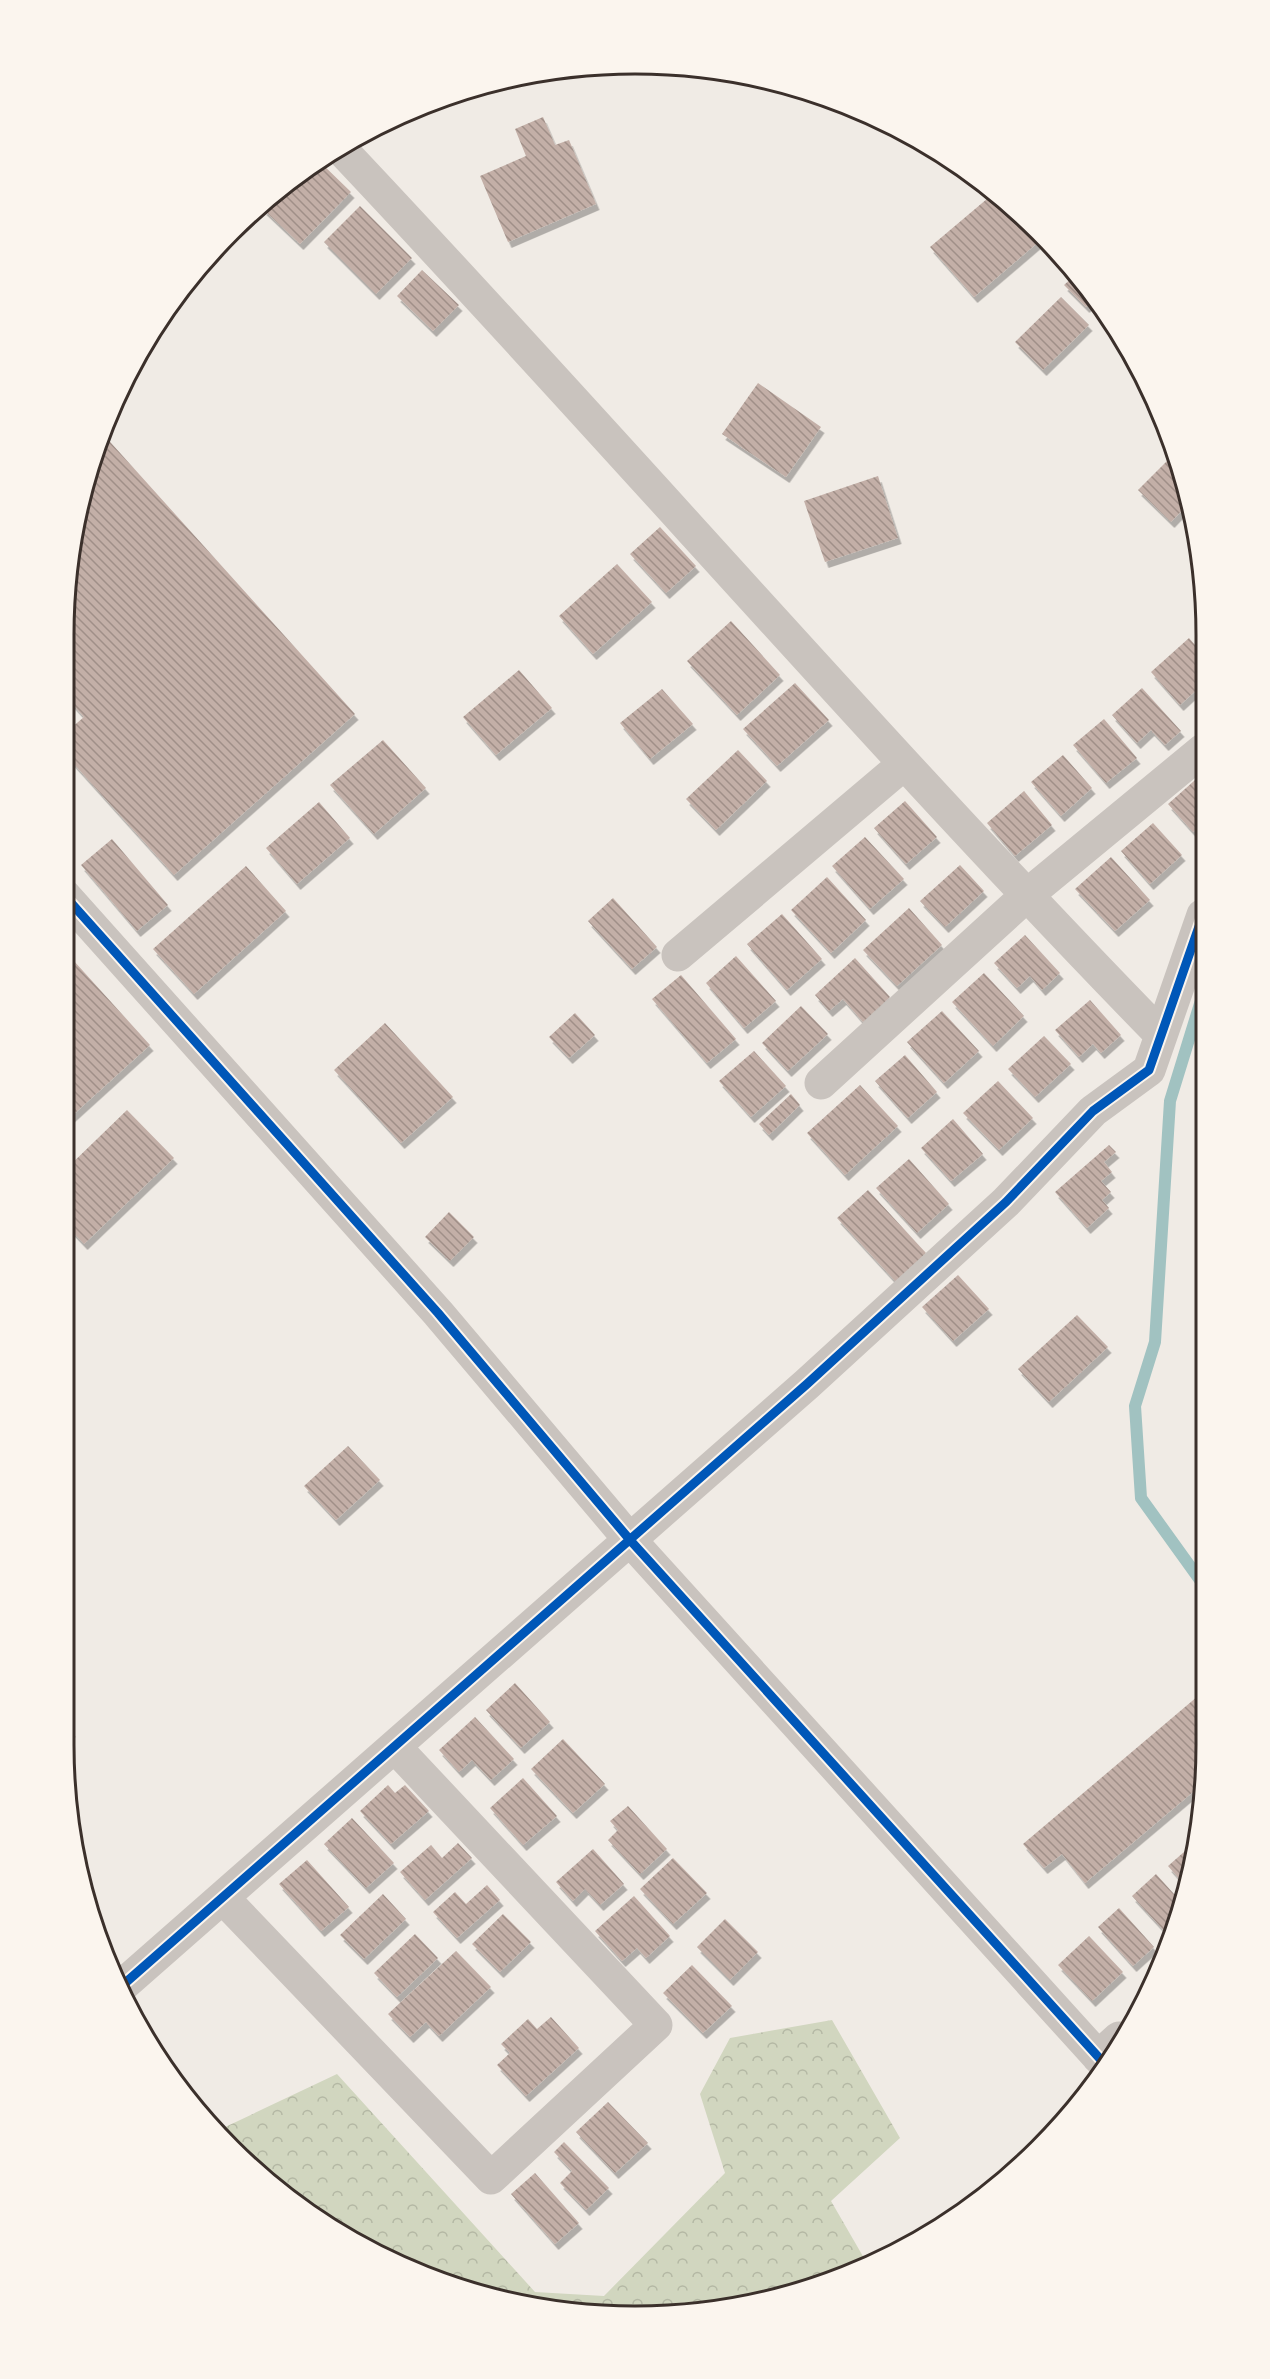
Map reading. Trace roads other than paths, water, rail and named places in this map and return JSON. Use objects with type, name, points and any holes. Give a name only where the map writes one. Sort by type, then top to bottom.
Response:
[{"type":"street","points":[[346,154],[512,330],[1026,896],[1161,1035]]},
{"type":"street","points":[[821,1083],[1026,896],[1196,756]]},
{"type":"street","points":[[678,955],[904,764]]},
{"type":"street","points":[[73,905],[438,1313],[630,1540],[1105,2051]]},
{"type":"street","points":[[126,1982],[807,1384],[997,1209],[1094,1111],[1149,1070],[1196,935]]},
{"type":"street","points":[[223,1898],[491,2178],[656,2025],[395,1747]]},
{"type":"waterway","points":[[1196,1017],[1170,1101],[1155,1342],[1135,1406],[1141,1498],[1196,1574]]}]
